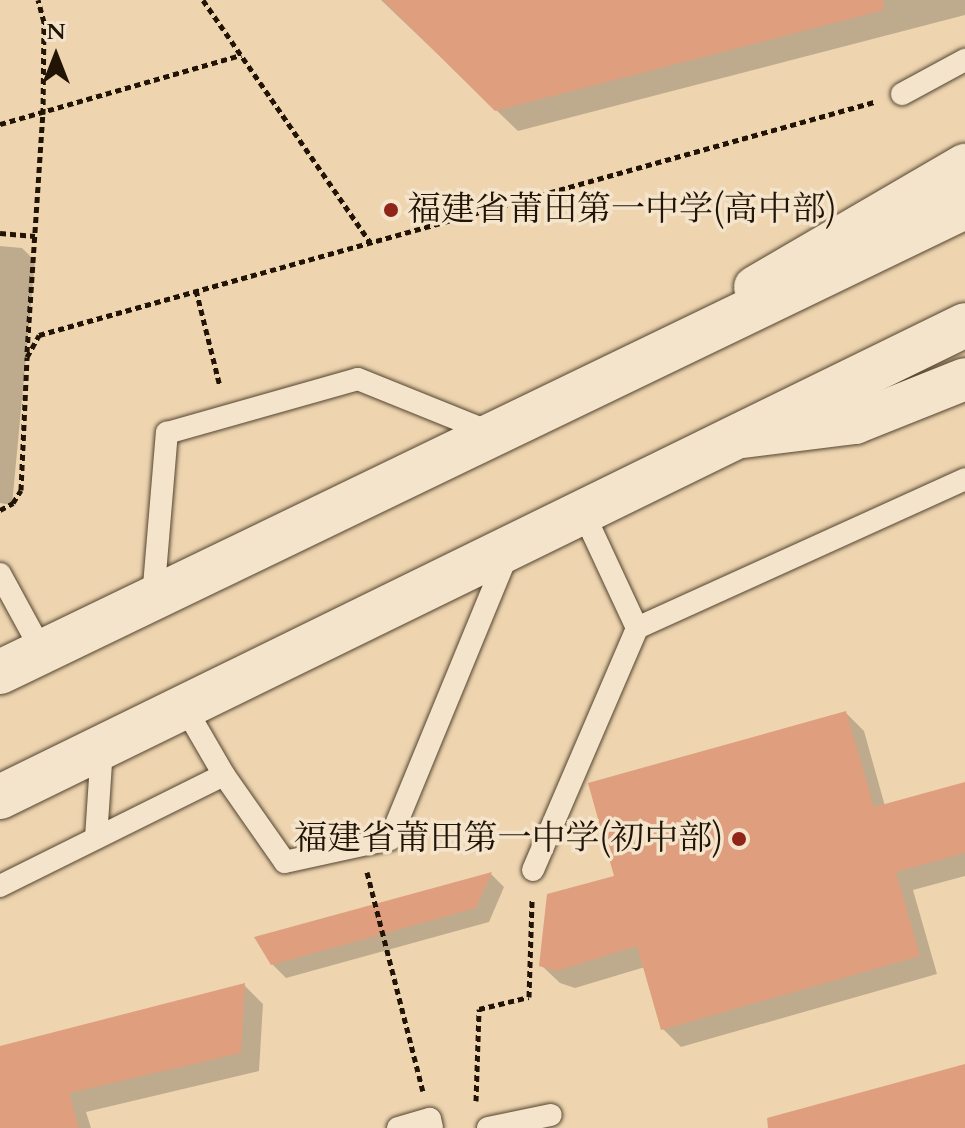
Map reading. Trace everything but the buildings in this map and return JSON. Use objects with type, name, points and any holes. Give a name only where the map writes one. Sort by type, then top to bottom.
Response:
[{"type":"main road","points":[[0,672],[965,207]]},
{"type":"main road","points":[[0,797],[726,439],[965,325]]},
{"type":"street","points":[[580,393],[965,165]]},
{"type":"street","points":[[726,439],[855,423],[965,379]]},
{"type":"lane","points":[[902,94],[965,60]]},
{"type":"lane","points":[[153,598],[167,433],[358,379],[495,434]]},
{"type":"lane","points":[[533,870],[637,628],[965,479]]},
{"type":"lane","points":[[582,510],[637,628]]},
{"type":"lane","points":[[184,706],[224,775],[285,862],[390,839],[511,545]]},
{"type":"lane","points":[[0,574],[42,651]]},
{"type":"lane","points":[[96,838],[102,747]]},
{"type":"lane","points":[[0,886],[224,775]]},
{"type":"lane","points":[[481,1121],[551,1115]]},
{"type":"lane","points":[[398,1128],[436,1125]]},
{"type":"path","points":[[0,510],[13,503],[21,490],[43,114],[44,22],[38,0]]},
{"type":"path","points":[[203,0],[370,242]]},
{"type":"path","points":[[0,124],[241,55]]},
{"type":"path","points":[[27,357],[39,335],[902,94]]},
{"type":"path","points":[[0,233],[35,236]]},
{"type":"path","points":[[196,290],[228,416]]},
{"type":"path","points":[[361,846],[436,1125]]},
{"type":"path","points":[[481,1121],[479,1009],[529,997],[533,870]]},
{"type":"place","name":"福建省莆田第一中学(高中部)","points":[[391,210]]},
{"type":"place","name":"福建省莆田第一中学(初中部)","points":[[739,839]]}]
